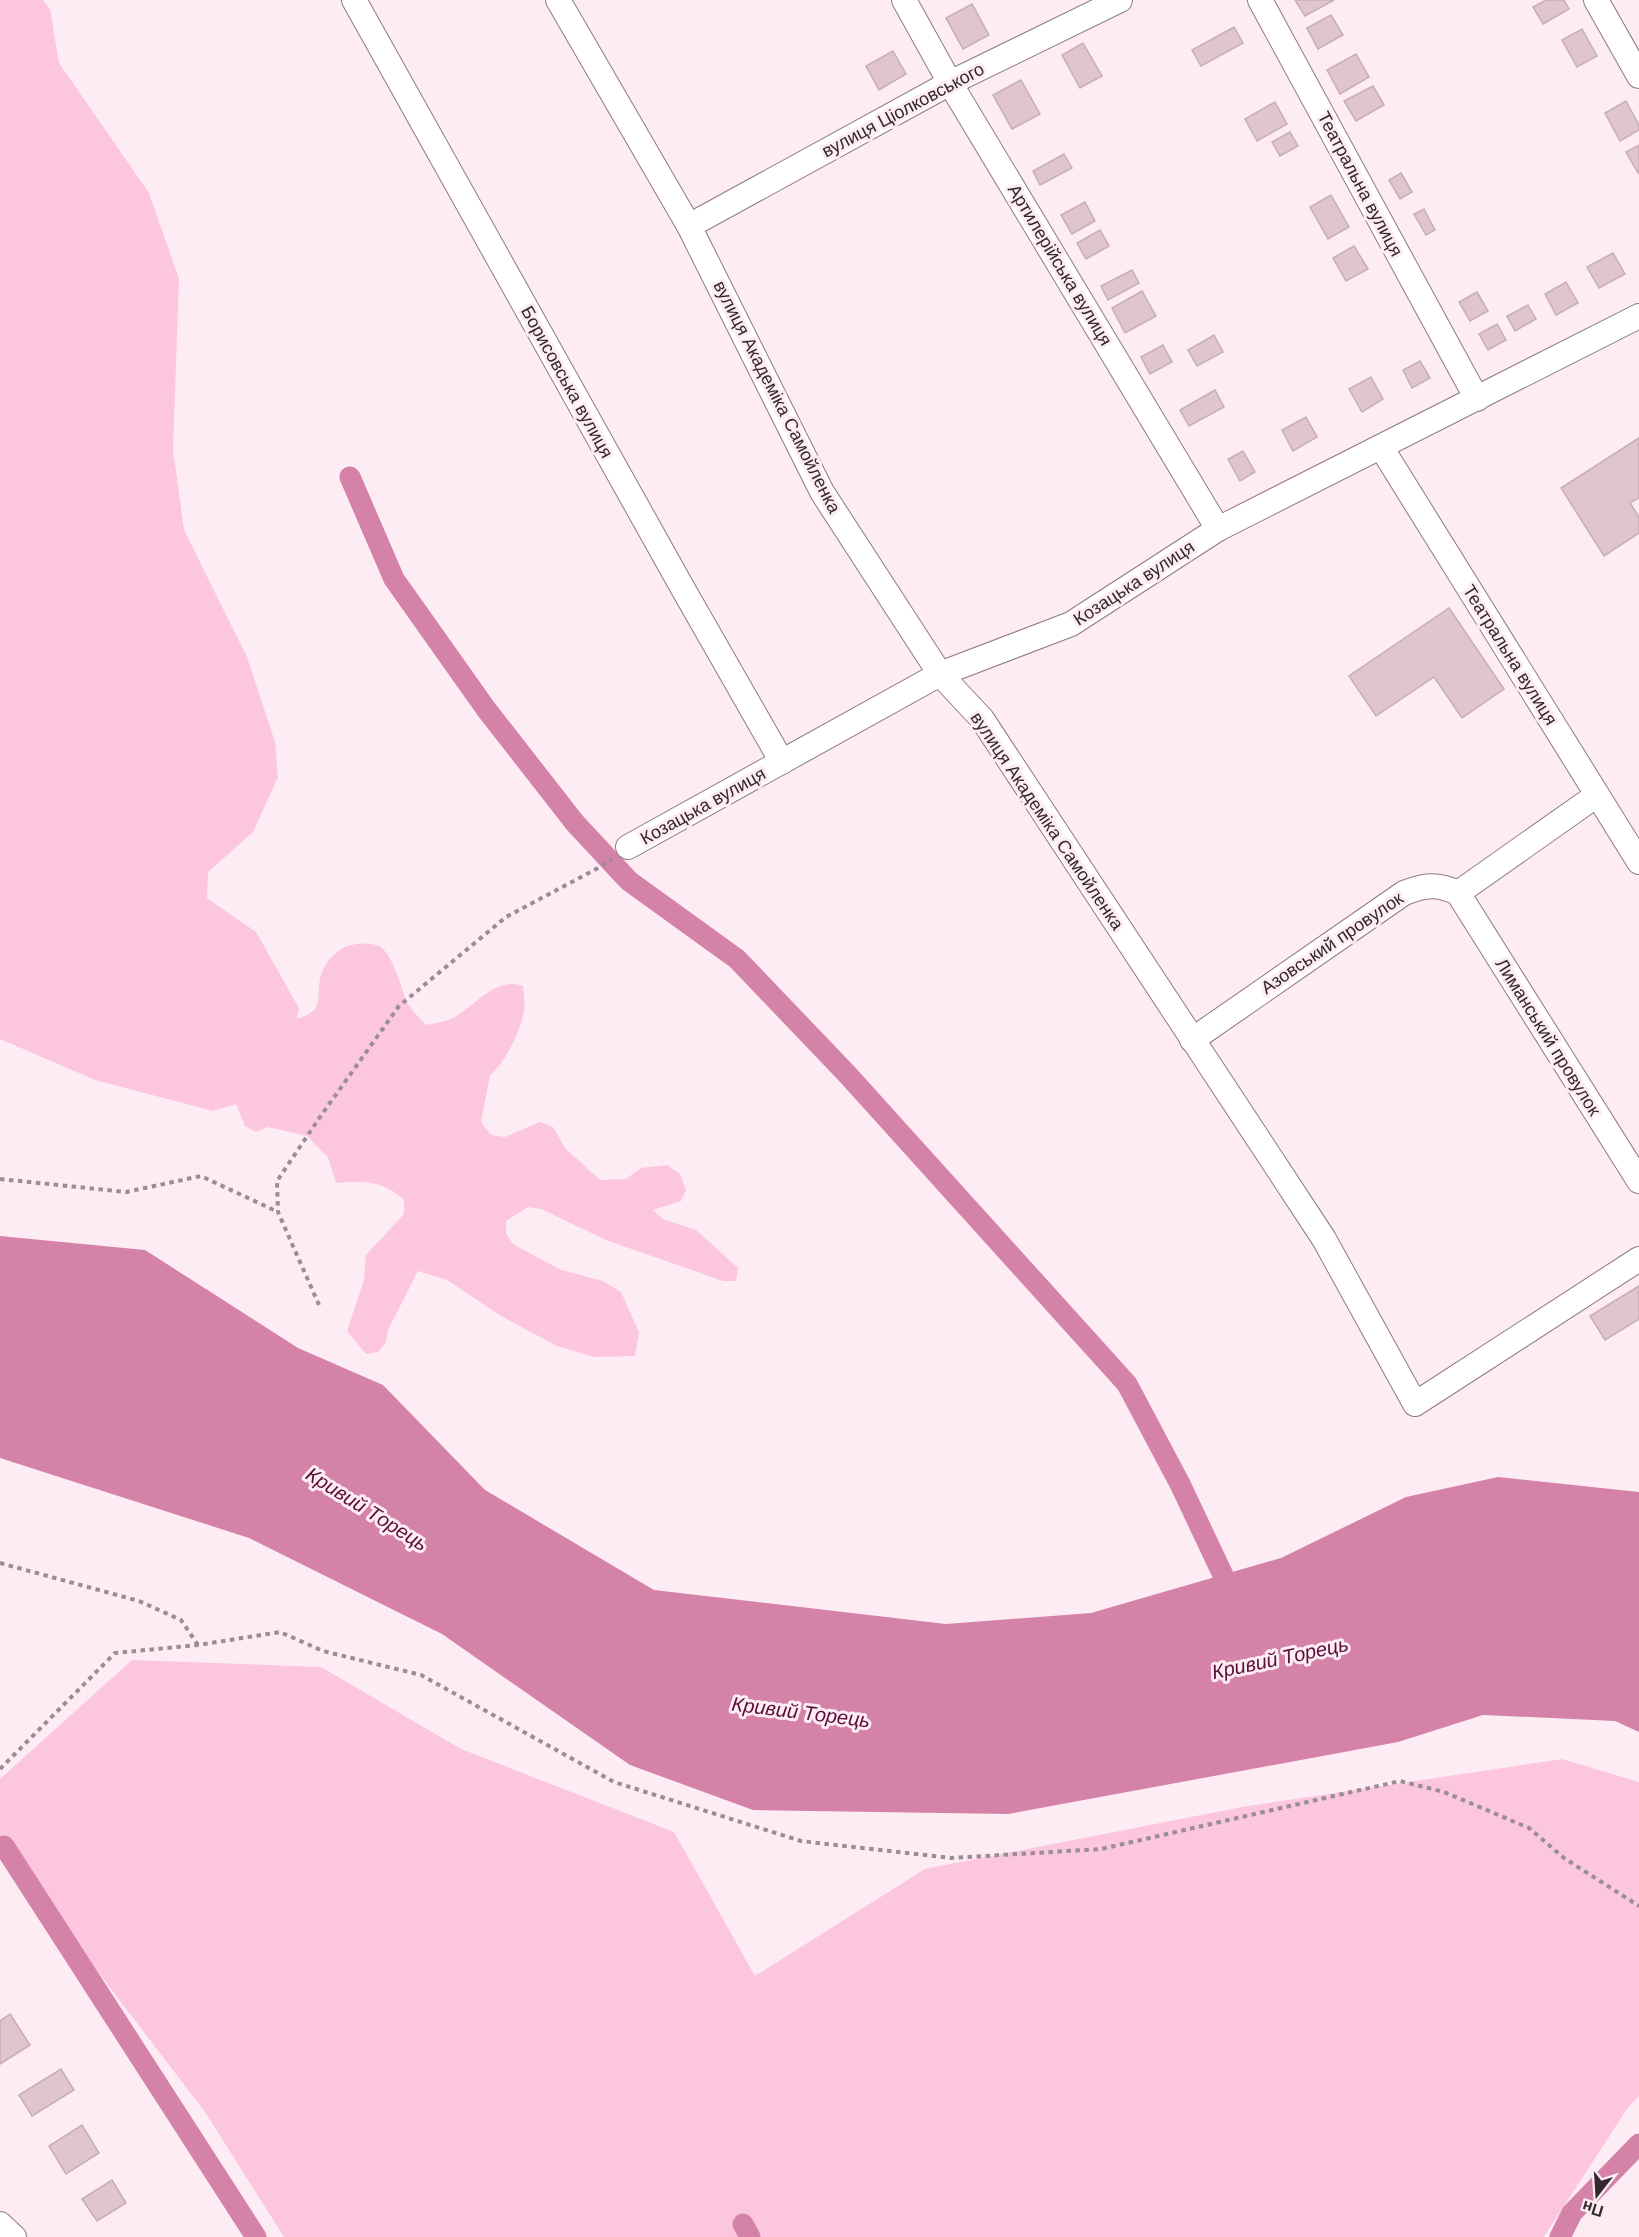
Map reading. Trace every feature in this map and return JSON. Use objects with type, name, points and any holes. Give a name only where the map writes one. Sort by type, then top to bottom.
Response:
[{"type":"street","name":"Борисовська вулиця","points":[[354,0],[682,587],[783,762]]},
{"type":"street","name":"вулиця Академіка Самойленка","points":[[558,0],[688,226],[822,492],[940,674],[982,719],[1324,1239],[1415,1404],[1639,1259]]},
{"type":"street","name":"Артилерійська вулиця","points":[[904,0],[950,83],[1218,529]]},
{"type":"street","name":"вулиця Ціолковського","points":[[688,226],[950,83],[1120,0]]},
{"type":"street","name":"Театральна вулиця","points":[[1260,0],[1476,399]]},
{"type":"street","points":[[1596,0],[1639,76]]},
{"type":"street","name":"Козацька вулиця","points":[[623,851],[940,674],[1071,624],[1218,529],[1639,316]]},
{"type":"street","name":"Театральна вулиця","points":[[1381,447],[1639,862]]},
{"type":"street","points":[[1458,893],[1597,795]]},
{"type":"street","name":"Азовський провулок","points":[[1192,1040],[1404,893],[1424,885],[1446,887],[1458,893]]},
{"type":"street","name":"Лиманський провулок","points":[[1458,893],[1639,1181]]},
{"type":"street","points":[[0,2224],[14,2237]]},
{"type":"path","points":[[319,1305],[278,1212],[278,1181],[320,1117],[399,1006],[506,917],[598,868],[623,851]]},
{"type":"path","points":[[0,1179],[126,1192],[201,1176],[278,1212]]},
{"type":"path","points":[[0,1563],[139,1601],[181,1620],[198,1645]]},
{"type":"path","points":[[0,1769],[115,1653],[198,1645],[280,1632],[323,1652],[421,1674],[614,1782],[801,1841],[951,1858],[1101,1848],[1400,1781],[1444,1792],[1529,1828],[1564,1858],[1639,1906]]},
{"type":"shaded area","points":[[0,0],[43,0],[50,9],[59,63],[149,193],[179,279],[173,449],[184,530],[247,657],[275,742],[278,777],[253,832],[208,872],[207,898],[256,932],[299,1008],[297,1019],[310,1013],[316,1007],[320,979],[333,955],[356,944],[376,945],[387,953],[408,1004],[426,1025],[453,1018],[486,994],[503,985],[523,986],[522,1019],[507,1054],[490,1075],[481,1122],[491,1135],[505,1137],[540,1122],[553,1127],[565,1148],[600,1180],[626,1179],[641,1168],[667,1165],[680,1174],[686,1190],[681,1201],[653,1210],[663,1219],[696,1230],[738,1268],[736,1281],[723,1281],[606,1240],[541,1209],[528,1207],[506,1221],[506,1234],[513,1244],[561,1270],[603,1281],[621,1292],[639,1332],[635,1356],[594,1357],[557,1346],[501,1316],[447,1280],[418,1271],[388,1330],[386,1342],[378,1352],[366,1354],[347,1331],[364,1280],[366,1255],[404,1214],[404,1200],[396,1193],[373,1183],[336,1183],[328,1157],[307,1136],[268,1127],[256,1132],[245,1126],[236,1104],[213,1111],[95,1080],[0,1039]]},
{"type":"shaded area","points":[[132,1660],[321,1667],[461,1749],[674,1832],[755,1976],[925,1869],[1242,1807],[1562,1759],[1639,1782],[1639,2096],[1627,2109],[1544,2237],[284,2237],[205,2112],[0,1844],[0,1779]]},
{"type":"water","name":"Кривий Торець","points":[[0,1236],[145,1250],[298,1348],[383,1385],[485,1490],[654,1590],[946,1624],[1091,1613],[1281,1558],[1406,1497],[1498,1477],[1639,1492],[1639,1732],[1615,1721],[1483,1715],[1398,1742],[1008,1814],[753,1810],[630,1765],[442,1634],[249,1538],[0,1458]]},
{"type":"building","points":[[1295,0],[1334,0],[1305,16]]},
{"type":"building","points":[[1546,0],[1564,0],[1569,9],[1543,24],[1533,7]]},
{"type":"building","points":[[972,4],[989,35],[963,49],[946,18]]},
{"type":"building","points":[[1331,15],[1343,35],[1318,49],[1307,28]]},
{"type":"building","points":[[1234,27],[1243,43],[1201,66],[1192,50]]},
{"type":"building","points":[[1582,29],[1597,56],[1577,67],[1562,40]]},
{"type":"building","points":[[1083,43],[1102,76],[1080,88],[1062,55]]},
{"type":"building","points":[[893,51],[906,74],[879,90],[866,66]]},
{"type":"building","points":[[1356,54],[1369,77],[1340,94],[1327,70]]},
{"type":"building","points":[[1021,80],[1040,114],[1012,129],[993,95]]},
{"type":"building","points":[[1373,86],[1384,105],[1356,121],[1344,101]]},
{"type":"building","points":[[1626,101],[1639,125],[1639,130],[1620,141],[1605,113]]},
{"type":"building","points":[[1275,102],[1287,124],[1257,141],[1245,119]]},
{"type":"building","points":[[1290,132],[1298,146],[1280,156],[1272,142]]},
{"type":"building","points":[[1639,145],[1639,173],[1638,173],[1626,152]]},
{"type":"building","points":[[1064,154],[1072,168],[1040,185],[1033,171]]},
{"type":"building","points":[[1401,173],[1412,192],[1400,199],[1389,180]]},
{"type":"building","points":[[1331,195],[1349,227],[1328,239],[1310,207]]},
{"type":"building","points":[[1085,202],[1095,221],[1072,234],[1061,215]]},
{"type":"building","points":[[1424,209],[1435,230],[1426,235],[1414,214]]},
{"type":"building","points":[[1100,230],[1109,246],[1086,259],[1077,243]]},
{"type":"building","points":[[1354,246],[1368,269],[1346,281],[1333,258]]},
{"type":"building","points":[[1613,253],[1625,274],[1599,288],[1587,267]]},
{"type":"building","points":[[1132,270],[1139,283],[1108,300],[1101,286]]},
{"type":"building","points":[[1566,282],[1578,303],[1556,315],[1545,294]]},
{"type":"building","points":[[1142,291],[1156,316],[1125,333],[1112,308]]},
{"type":"building","points":[[1477,292],[1488,311],[1470,321],[1459,302]]},
{"type":"building","points":[[1528,305],[1536,319],[1515,331],[1507,316]]},
{"type":"building","points":[[1497,324],[1506,340],[1488,350],[1479,334]]},
{"type":"building","points":[[1214,335],[1223,352],[1197,366],[1188,350]]},
{"type":"building","points":[[1163,345],[1172,362],[1150,374],[1141,357]]},
{"type":"building","points":[[1420,361],[1430,378],[1412,388],[1403,370]]},
{"type":"building","points":[[1371,377],[1383,399],[1362,412],[1349,389]]},
{"type":"building","points":[[1215,390],[1224,407],[1189,426],[1180,410]]},
{"type":"building","points":[[1306,417],[1317,437],[1293,451],[1282,430]]},
{"type":"building","points":[[1639,438],[1639,498],[1630,503],[1639,517],[1639,533],[1604,556],[1561,488]]},
{"type":"building","points":[[1243,451],[1255,472],[1240,481],[1228,459]]},
{"type":"building","points":[[1449,608],[1504,689],[1462,718],[1434,677],[1376,716],[1349,676]]},
{"type":"building","points":[[1639,1286],[1639,1319],[1605,1340],[1590,1316]]},
{"type":"building","points":[[10,2014],[30,2045],[0,2064],[0,2021]]},
{"type":"building","points":[[61,2069],[74,2090],[32,2116],[19,2095]]},
{"type":"building","points":[[82,2125],[99,2153],[66,2174],[49,2146]]},
{"type":"building","points":[[112,2180],[126,2203],[97,2221],[82,2199]]},
{"type":"waterway","points":[[350,477],[394,579],[486,709],[575,823],[629,881],[737,959],[847,1074],[1127,1384],[1180,1484],[1223,1575]]},
{"type":"waterway","points":[[4,1846],[256,2237]]},
{"type":"waterway","points":[[1560,2237],[1572,2213],[1639,2144]]},
{"type":"waterway","points":[[743,2224],[750,2237]]}]
